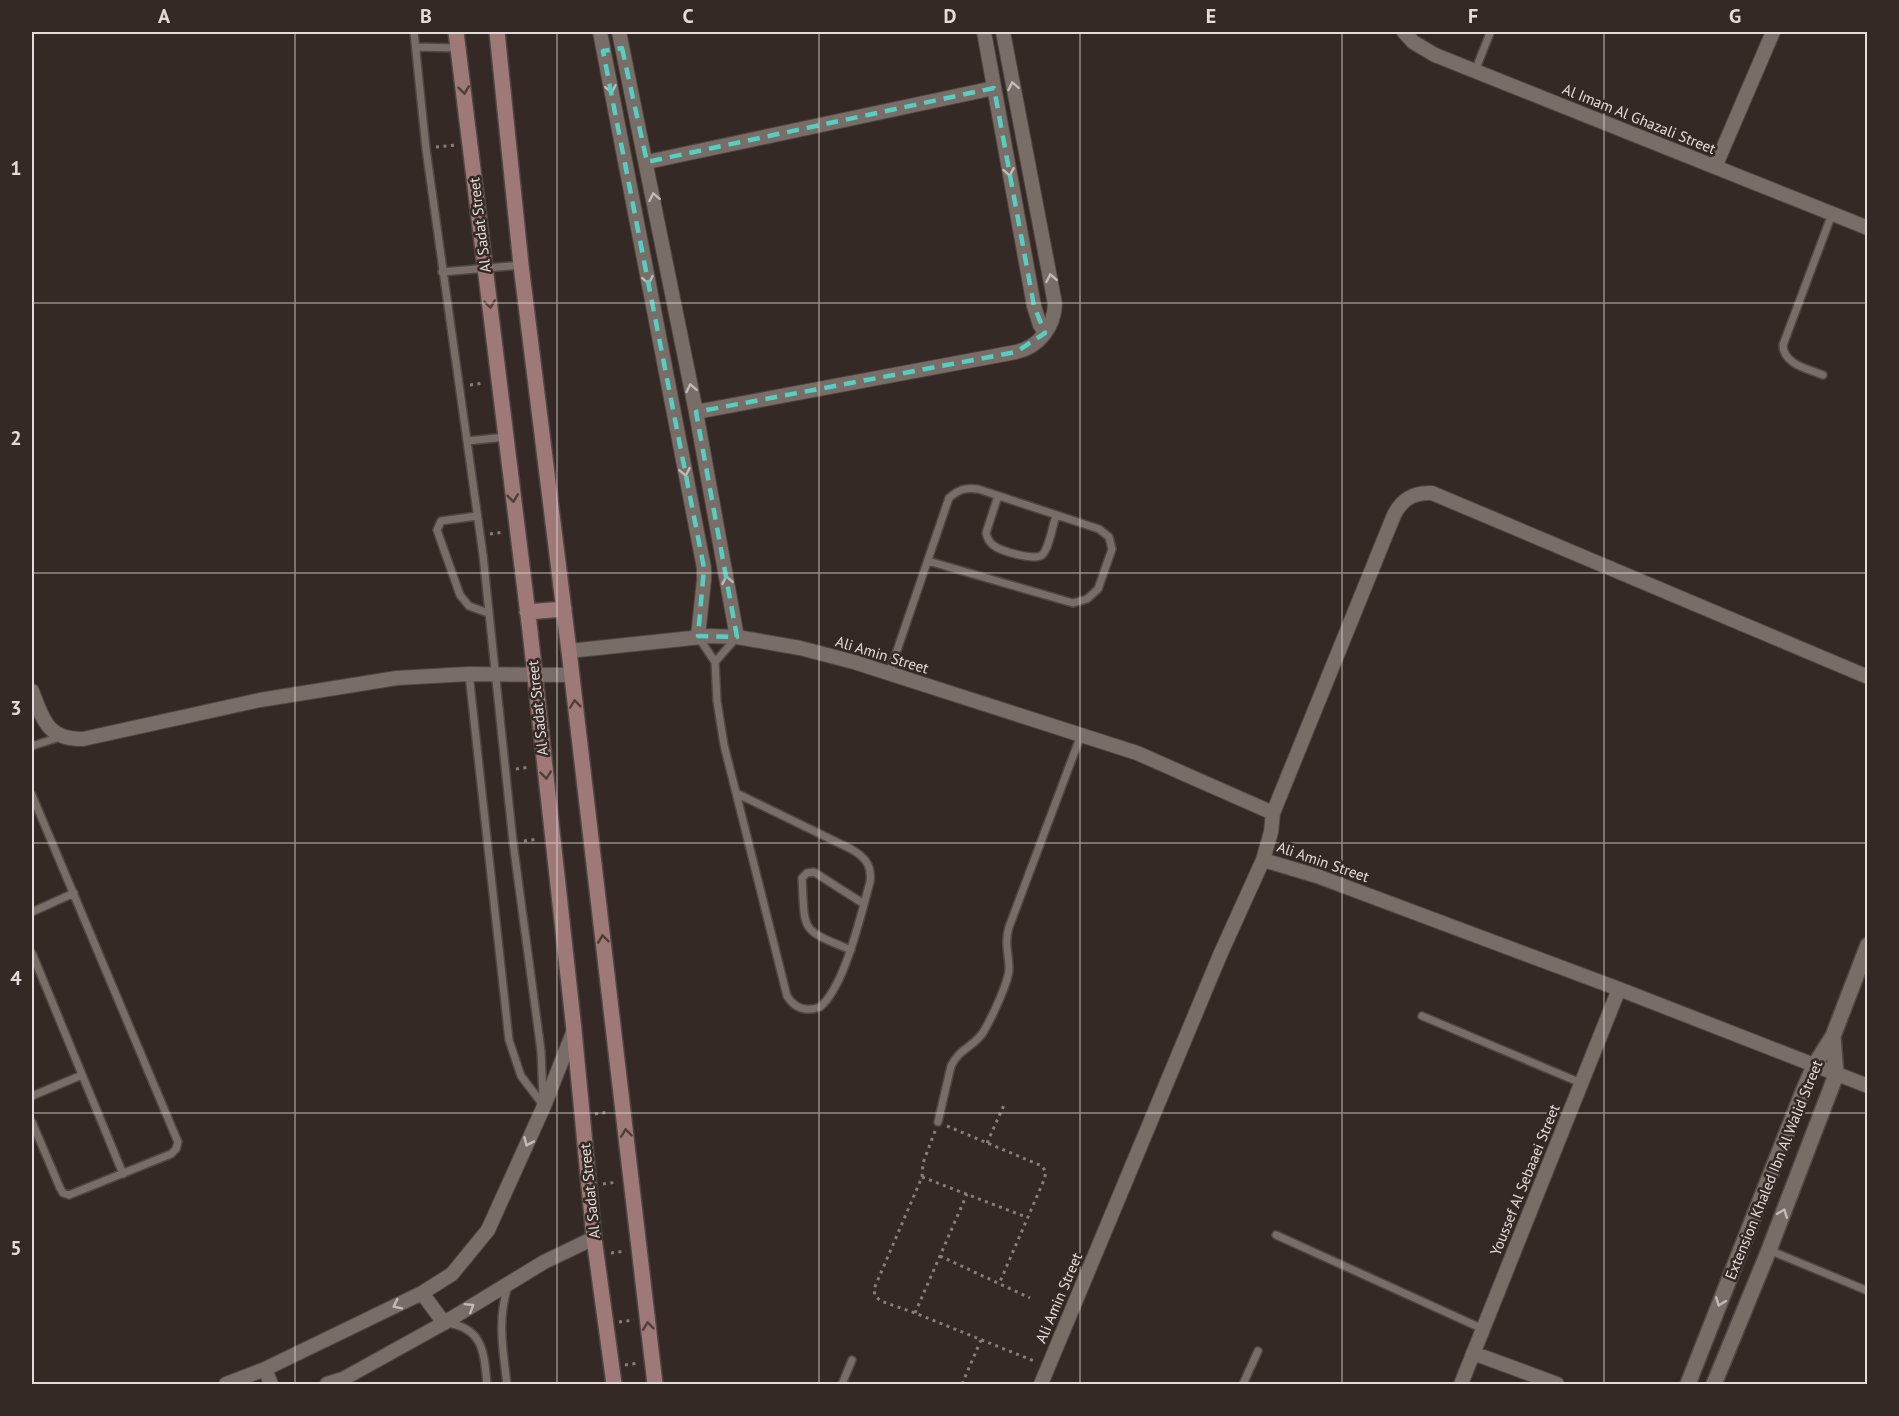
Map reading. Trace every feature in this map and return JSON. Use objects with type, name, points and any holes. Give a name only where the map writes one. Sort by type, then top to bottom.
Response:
[{"type":"main road","name":"Al Sadat Street","points":[[456,32],[535,675],[594,1238],[614,1384]]},
{"type":"main road","points":[[497,32],[521,266],[572,675],[655,1384]]},
{"type":"main road","points":[[527,612],[564,609]]},
{"type":"street","points":[[600,32],[704,568],[698,636]]},
{"type":"street","points":[[619,32],[696,412],[737,637]]},
{"type":"street","points":[[984,32],[1034,306],[1045,333]]},
{"type":"street","points":[[696,412],[1016,352],[1029,347],[1045,333],[1053,320],[1056,304],[1003,32]]},
{"type":"street","name":"Al Imam Al Ghazali Street","points":[[1404,32],[1413,42],[1435,55],[1868,228]]},
{"type":"street","points":[[1715,167],[1773,32]]},
{"type":"street","points":[[603,51],[622,48]]},
{"type":"street","points":[[647,162],[994,88]]},
{"type":"street","points":[[655,314],[675,311]]},
{"type":"street","points":[[1263,860],[1271,832],[1273,813],[1394,515],[1405,500],[1422,493],[1432,493],[1868,677]]},
{"type":"street","name":"Ali Amin Street","points":[[569,651],[698,636],[737,637],[800,648],[1147,757],[1273,813]]},
{"type":"street","points":[[32,691],[45,720],[60,737],[69,740],[83,739],[248,702],[386,680],[495,674],[572,675]]},
{"type":"street","name":"Ali Amin Street","points":[[1041,1384],[1220,955],[1263,860],[1317,876],[1619,988],[1868,1086]]},
{"type":"street","points":[[1833,1036],[1868,945]]},
{"type":"street","name":"Youssef Al Sebaaei Street","points":[[1461,1384],[1619,988]]},
{"type":"street","points":[[226,1384],[265,1369],[422,1293],[452,1274],[471,1254],[488,1230],[544,1106],[574,1030]]},
{"type":"street","name":"Extension Khaled Ibn Al Walid Street","points":[[1688,1384],[1814,1066],[1833,1036]]},
{"type":"street","name":"Extension Khaled Ibn Al Walid Street","points":[[1714,1384],[1770,1250],[1836,1075],[1833,1036]]},
{"type":"street","points":[[327,1384],[343,1379],[444,1323],[544,1262],[594,1238]]},
{"type":"street","points":[[422,1293],[444,1323]]},
{"type":"street","points":[[1473,1353],[1557,1384]]},
{"type":"street","points":[[265,1369],[271,1384]]},
{"type":"lane","points":[[414,32],[442,272],[480,535],[505,770],[541,1051],[544,1106]]},
{"type":"lane","points":[[1475,71],[1490,33]]},
{"type":"lane","points":[[416,46],[459,48]]},
{"type":"lane","points":[[1823,375],[1791,361],[1783,351],[1783,345],[1832,214]]},
{"type":"lane","points":[[442,272],[521,266]]},
{"type":"lane","points":[[467,441],[506,437]]},
{"type":"lane","points":[[889,675],[949,498],[954,493],[970,488],[1099,529],[1104,532],[1112,549],[1098,589],[1087,599],[1073,603],[928,561]]},
{"type":"lane","points":[[998,496],[986,532],[987,538],[994,546],[1028,558],[1035,558],[1045,550],[1056,514]]},
{"type":"lane","points":[[477,516],[441,521],[437,530],[460,595],[474,609],[488,613]]},
{"type":"lane","points":[[698,636],[715,662],[717,701],[724,745],[787,996],[791,1002],[805,1010],[820,1007],[826,1002],[851,950],[871,871],[867,861],[859,853],[738,794]]},
{"type":"lane","points":[[715,662],[737,637]]},
{"type":"lane","points":[[469,675],[509,1040],[521,1076],[544,1106]]},
{"type":"lane","points":[[938,1122],[951,1066],[961,1051],[978,1040],[984,1032],[1008,978],[1009,968],[1005,948],[1009,927],[1081,735]]},
{"type":"lane","points":[[32,746],[60,737]]},
{"type":"lane","points":[[32,795],[178,1142],[171,1154],[69,1196],[63,1193],[32,1122]]},
{"type":"lane","points":[[851,950],[817,936],[806,926],[802,878],[807,873],[814,872],[864,904]]},
{"type":"lane","points":[[32,912],[74,894]]},
{"type":"lane","points":[[32,953],[123,1174]]},
{"type":"lane","points":[[1422,1017],[1581,1083]]},
{"type":"lane","points":[[32,1096],[82,1075]]},
{"type":"lane","points":[[1276,1235],[1483,1329]]},
{"type":"lane","points":[[1770,1250],[1868,1291]]},
{"type":"lane","points":[[507,1384],[501,1323],[508,1284]]},
{"type":"lane","points":[[444,1323],[457,1324],[469,1330],[478,1339],[484,1351],[487,1384]]},
{"type":"lane","points":[[1244,1384],[1258,1352]]},
{"type":"lane","points":[[842,1384],[852,1360]]},
{"type":"path","points":[[426,149],[470,144]]},
{"type":"path","points":[[459,386],[499,382]]},
{"type":"path","points":[[480,535],[518,531]]},
{"type":"path","points":[[505,770],[545,765]]},
{"type":"path","points":[[987,1143],[1004,1105]]},
{"type":"path","points":[[582,1116],[623,1110]]},
{"type":"path","points":[[999,1284],[1046,1172],[1042,1166],[938,1122],[923,1163],[922,1177],[874,1289],[875,1296],[880,1301],[1048,1366]]},
{"type":"path","points":[[922,1177],[1026,1217]]},
{"type":"path","points":[[589,1185],[631,1180]]},
{"type":"path","points":[[915,1313],[967,1194]]},
{"type":"path","points":[[596,1255],[639,1250]]},
{"type":"path","points":[[940,1256],[1030,1298]]},
{"type":"path","points":[[606,1323],[647,1318]]},
{"type":"path","points":[[962,1384],[981,1340]]},
{"type":"path","points":[[612,1366],[653,1361]]},
{"type":"highlighted area","points":[[622,48],[647,162],[994,88],[1034,306],[1045,333],[1016,352],[696,412],[737,637],[698,636],[704,568],[603,51]]}]
